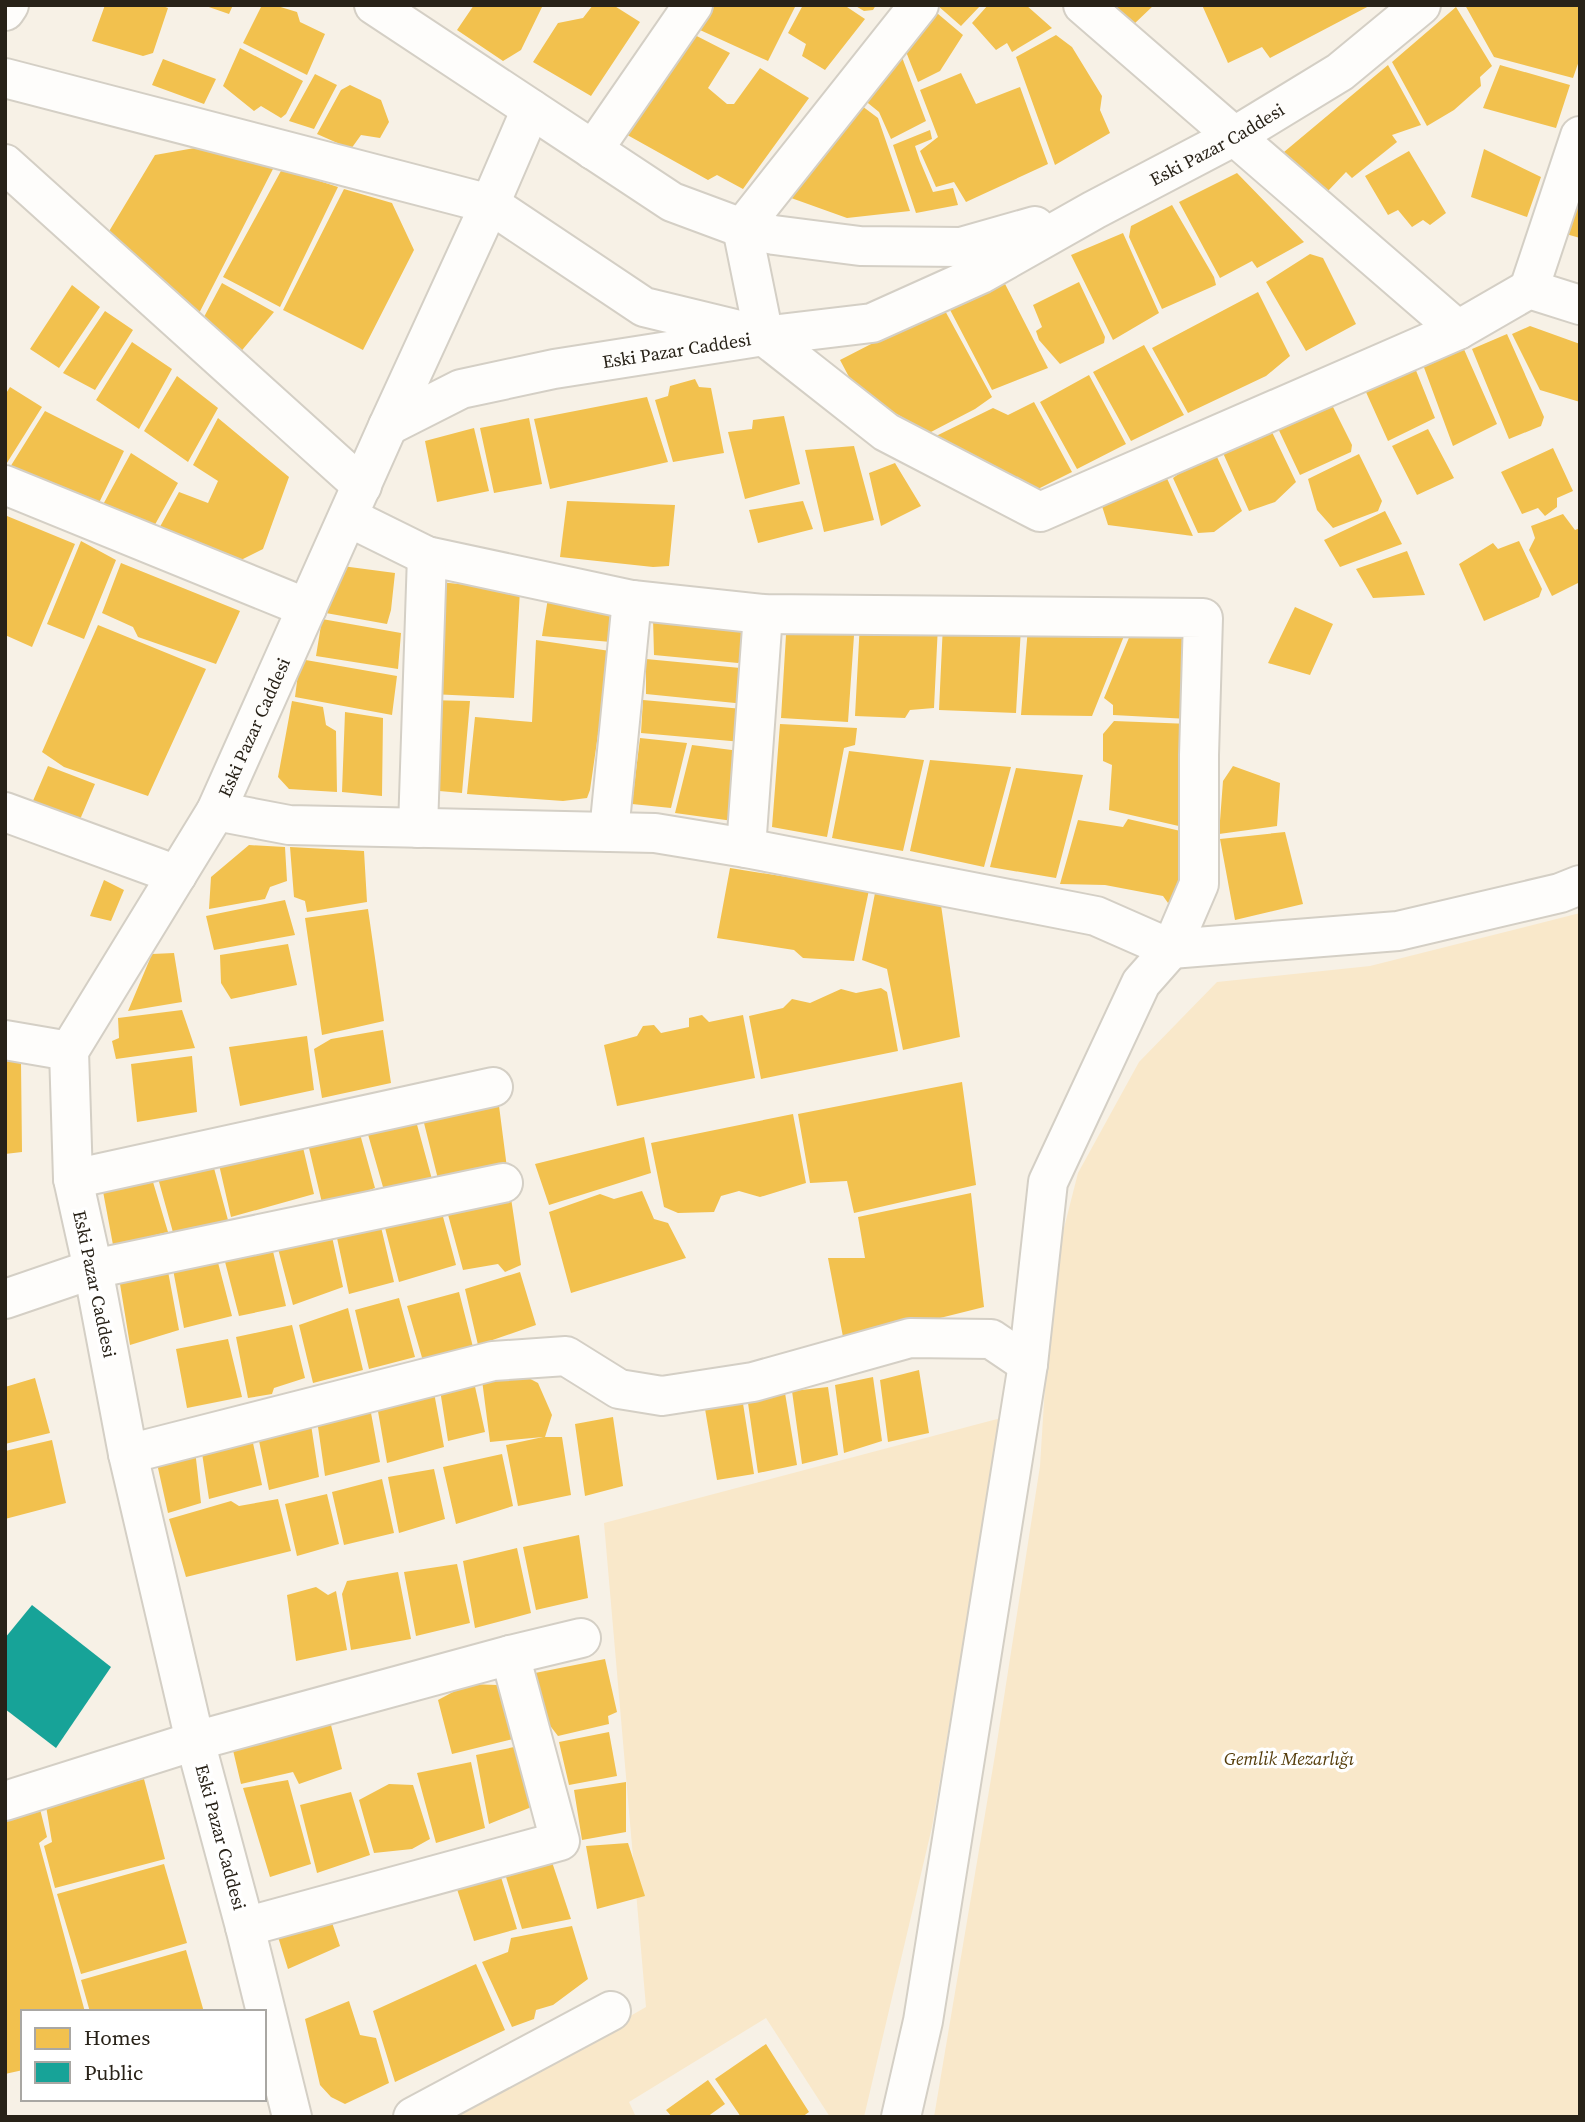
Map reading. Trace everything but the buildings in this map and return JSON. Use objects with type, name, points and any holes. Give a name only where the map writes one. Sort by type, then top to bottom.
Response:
[{"type":"street","points":[[5,11],[9,5]]},
{"type":"street","points":[[374,5],[672,202],[741,228],[860,246],[961,247],[1094,210]]},
{"type":"street","points":[[593,150],[693,5]]},
{"type":"street","points":[[741,228],[919,5]]},
{"type":"street","points":[[1083,5],[1458,330]]},
{"type":"street","name":"Eski Pazar Caddesi","points":[[266,2010],[195,1741],[128,1454],[73,1179],[69,1051],[216,811],[388,426],[461,389],[554,369],[764,336],[872,323],[981,274],[1094,210],[1235,136],[1340,72],[1421,5]]},
{"type":"street","points":[[5,78],[490,204],[644,307],[764,336],[886,432],[1040,512],[1458,330],[1529,289],[1580,136]]},
{"type":"street","points":[[388,426],[531,109]]},
{"type":"street","points":[[5,164],[355,501],[427,556],[632,600],[763,614],[1203,618],[1199,884],[1171,949],[1141,983],[1048,1182],[1028,1364],[923,2021],[901,2117]]},
{"type":"street","points":[[741,228],[764,336]]},
{"type":"street","points":[[1529,289],[1580,305]]},
{"type":"street","points":[[5,485],[307,608]]},
{"type":"street","points":[[418,828],[427,556]]},
{"type":"street","points":[[609,832],[632,600]]},
{"type":"street","points":[[746,848],[763,614]]},
{"type":"street","points":[[216,811],[289,825],[655,833],[1096,916],[1171,949],[1398,931],[1560,893],[1580,885]]},
{"type":"street","points":[[5,813],[177,875]]},
{"type":"street","points":[[5,1040],[69,1051]]},
{"type":"street","points":[[73,1179],[493,1087]]},
{"type":"street","points":[[5,1299],[93,1269],[503,1183]]},
{"type":"street","points":[[128,1454],[493,1361],[566,1356],[619,1389],[662,1396],[752,1382],[910,1338],[991,1339],[1028,1364]]},
{"type":"street","points":[[5,1801],[195,1741],[581,1638]]},
{"type":"street","points":[[245,1927],[560,1840],[510,1655]]},
{"type":"street","points":[[413,2117],[611,2011]]},
{"type":"street","name":"Eski Pazar Caddesi","points":[[266,2012],[292,2117]]},
{"type":"green space","name":"Gemlik Mezarlığı","points":[[1580,913],[1580,2117],[934,2117],[1040,1466],[1052,1275],[1078,1173],[1139,1062],[1217,982],[1370,966]]},
{"type":"green space","points":[[1001,1418],[932,1827],[864,2117],[830,2117],[766,2018],[629,2102],[636,2117],[454,2117],[646,2007],[604,1523]]}]
